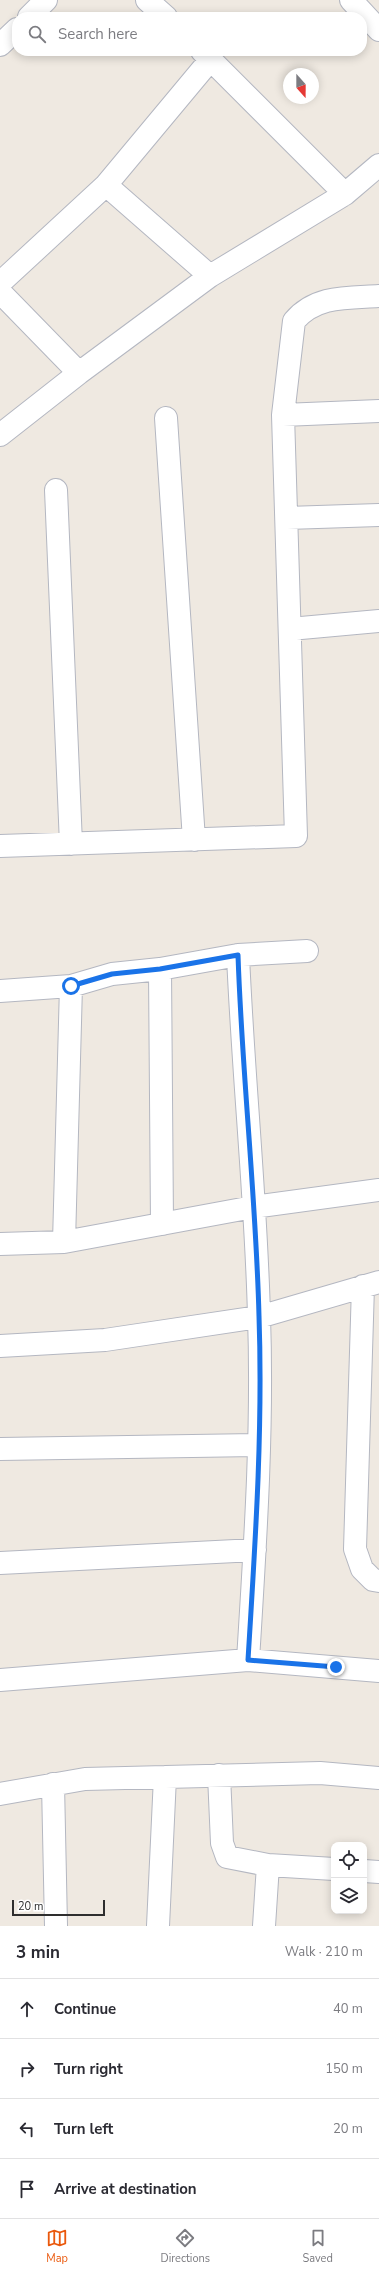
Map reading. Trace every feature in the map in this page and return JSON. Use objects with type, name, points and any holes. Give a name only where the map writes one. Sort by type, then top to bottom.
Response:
[{"type":"street","points":[[34,12],[46,0]]},
{"type":"street","points":[[147,0],[160,12]]},
{"type":"street","points":[[351,0],[362,12]]},
{"type":"street","points":[[367,17],[379,30]]},
{"type":"street","points":[[0,45],[12,33]]},
{"type":"street","points":[[0,284],[106,185],[206,56]]},
{"type":"street","points":[[208,56],[345,194]]},
{"type":"street","points":[[0,436],[79,373],[210,276],[345,194],[379,165]]},
{"type":"street","points":[[106,185],[210,276]]},
{"type":"street","points":[[0,292],[79,373]]},
{"type":"street","points":[[0,846],[296,836],[284,415],[294,320],[303,310],[329,298],[379,296]]},
{"type":"street","points":[[284,415],[379,411]]},
{"type":"street","points":[[166,418],[194,840]]},
{"type":"street","points":[[56,490],[72,844]]},
{"type":"street","points":[[286,518],[379,515]]},
{"type":"street","points":[[290,629],[379,621]]},
{"type":"street","points":[[0,991],[71,986],[112,974],[160,969],[238,955],[308,951]]},
{"type":"street","points":[[238,955],[259,1316],[259,1445],[255,1550],[248,1660]]},
{"type":"street","points":[[160,969],[162,1224]]},
{"type":"street","points":[[64,1242],[71,986]]},
{"type":"street","points":[[0,1244],[64,1242],[253,1207],[379,1190]]},
{"type":"street","points":[[0,1346],[105,1340],[259,1316],[371,1284],[355,1549],[362,1570],[373,1580],[379,1581]]},
{"type":"street","points":[[0,1449],[259,1445]]},
{"type":"street","points":[[0,1563],[255,1550]]},
{"type":"street","points":[[0,1680],[248,1660],[379,1671]]},
{"type":"street","points":[[0,1794],[85,1779],[320,1773],[379,1778]]},
{"type":"street","points":[[220,1776],[222,1843],[227,1857],[268,1865],[331,1869]]},
{"type":"street","points":[[158,1926],[165,1777]]},
{"type":"street","points":[[53,1784],[56,1926]]},
{"type":"street","points":[[264,1926],[268,1865]]},
{"type":"street","points":[[367,1871],[379,1872]]},
{"type":"route","points":[[71,986],[112,974],[160,969],[238,955],[239,993],[259,1316],[259,1445],[255,1550],[248,1660],[336,1667]]}]
